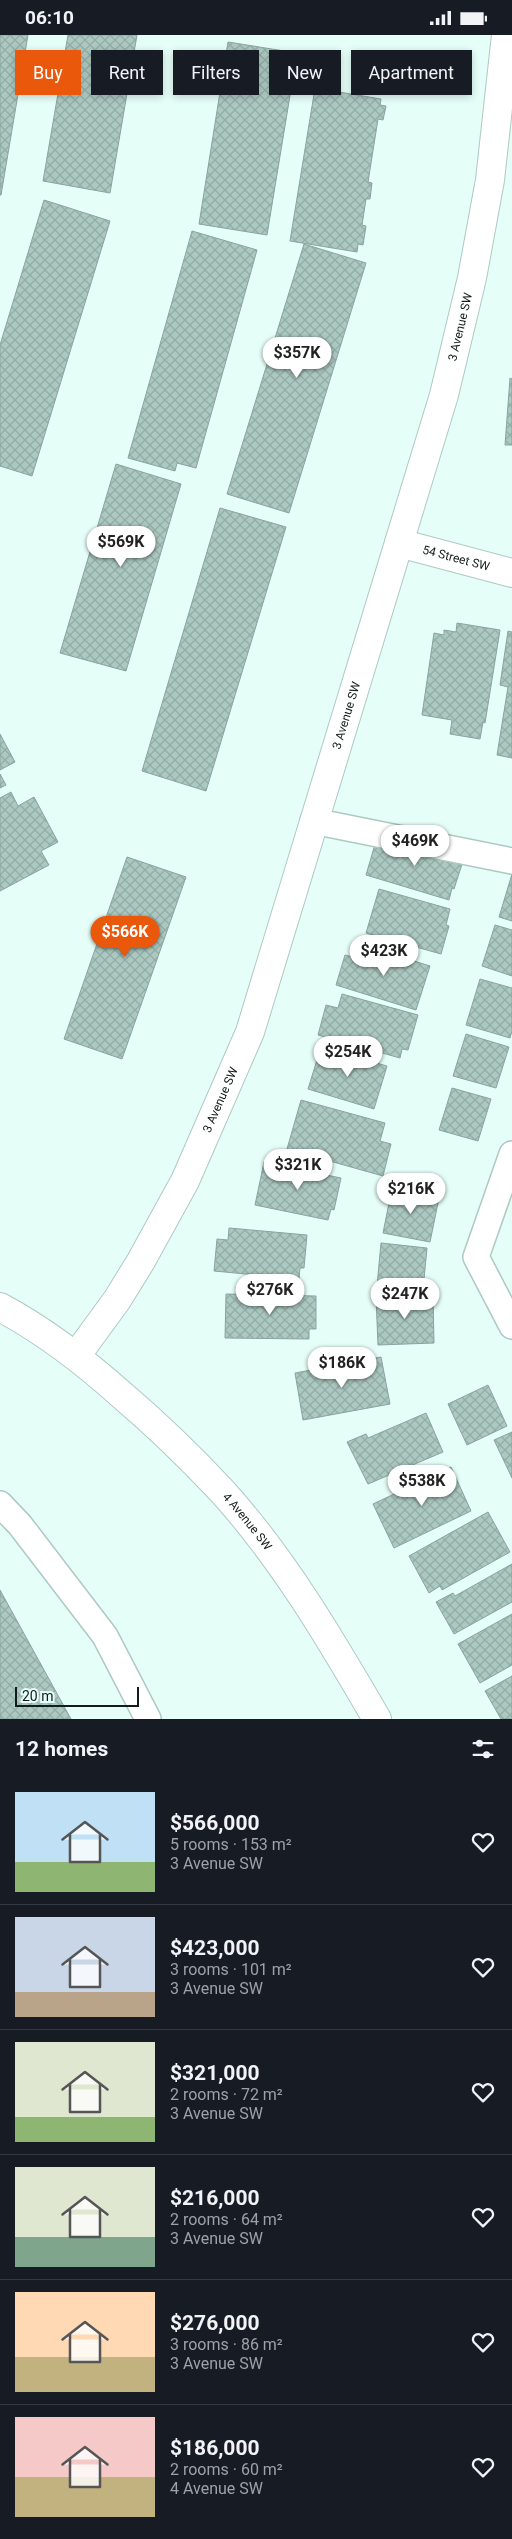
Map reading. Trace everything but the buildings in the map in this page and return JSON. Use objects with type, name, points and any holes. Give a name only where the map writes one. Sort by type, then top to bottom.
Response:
[{"type":"street","name":"3 Avenue SW","points":[[76,1356],[117,1300],[185,1181],[250,1032],[444,395],[472,278],[490,180],[507,49]]},
{"type":"street","name":"54 Street SW","points":[[398,543],[512,573]]},
{"type":"street","points":[[0,1307],[76,1356]]},
{"type":"street","name":"4 Avenue SW","points":[[76,1356],[163,1431],[222,1492],[276,1559],[332,1640],[377,1719]]},
{"type":"lane","points":[[313,821],[512,861]]},
{"type":"lane","points":[[512,1153],[476,1257],[512,1326]]},
{"type":"lane","points":[[0,1504],[20,1525],[105,1636],[148,1719]]}]
